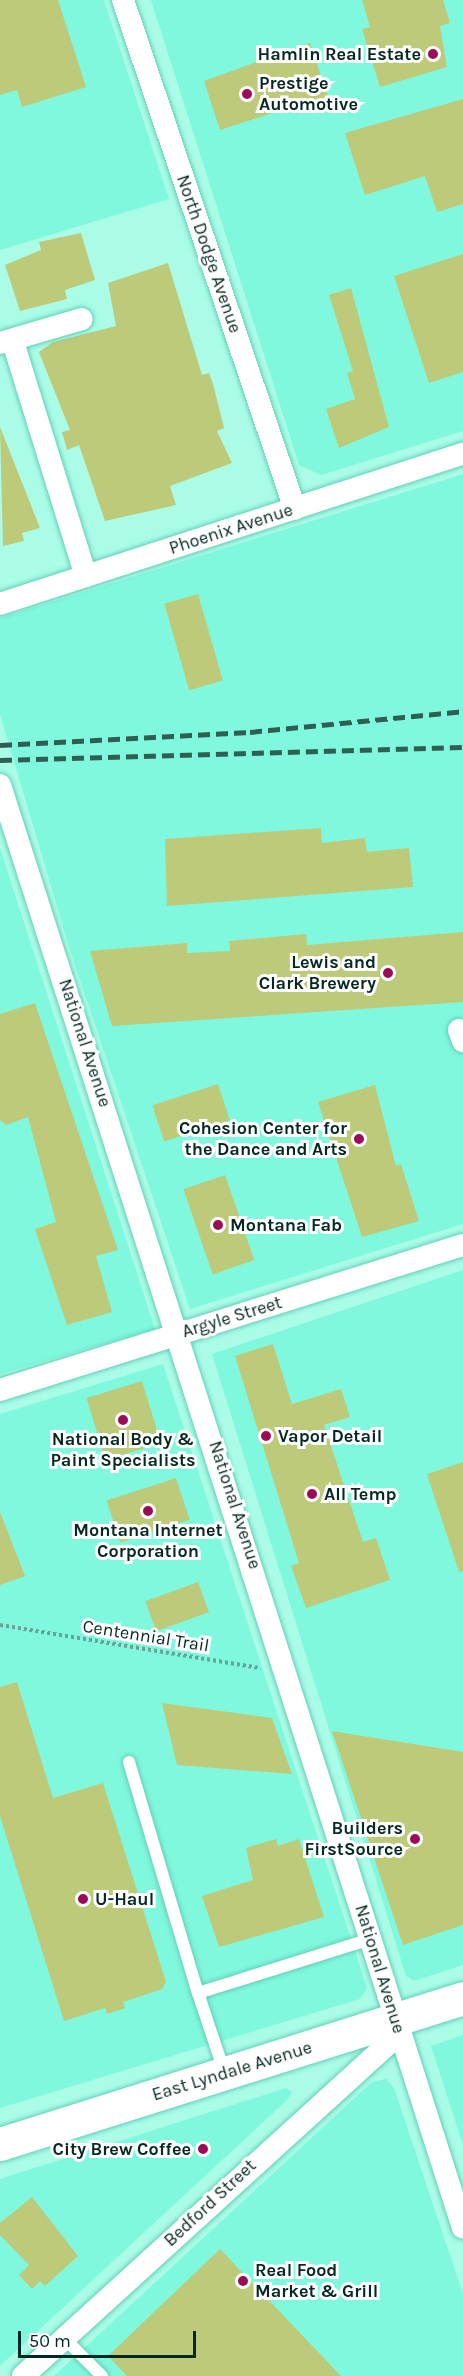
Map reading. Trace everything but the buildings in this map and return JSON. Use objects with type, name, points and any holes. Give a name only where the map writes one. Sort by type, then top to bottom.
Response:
[{"type":"highway","name":"East Lyndale Avenue","points":[[0,2144],[225,2073],[398,2026],[463,1998]]},
{"type":"street","name":"North Dodge Avenue","points":[[123,0],[295,509]]},
{"type":"street","points":[[82,319],[6,343],[86,576]]},
{"type":"street","name":"Phoenix Avenue","points":[[0,604],[463,454]]},
{"type":"street","name":"National Avenue","points":[[0,785],[180,1334],[463,2228]]},
{"type":"street","name":"Argyle Street","points":[[0,1390],[463,1245]]},
{"type":"street","name":"Bedford Street","points":[[23,2376],[398,2026]]},
{"type":"lane","points":[[129,1762],[198,1994],[225,2073]]},
{"type":"lane","points":[[198,1994],[370,1939]]},
{"type":"lane","points":[[64,2338],[102,2376]]},
{"type":"path","name":"Centennial Trail","points":[[0,1625],[287,1673]]},
{"type":"shaded area","points":[[0,0],[104,0],[169,199],[0,250]]},
{"type":"shaded area","points":[[151,0],[463,0],[463,431],[321,475],[299,465]]},
{"type":"shaded area","points":[[463,474],[463,1224],[190,1309],[69,947],[0,714],[0,618]]},
{"type":"shaded area","points":[[0,848],[155,1329],[0,1374]]},
{"type":"shaded area","points":[[463,1270],[463,1965],[414,1981],[406,1976],[212,1354]]},
{"type":"shaded area","points":[[163,1364],[367,1988],[360,1999],[0,2108],[0,1414]]},
{"type":"shaded area","points":[[463,2035],[463,2145],[431,2046]]},
{"type":"shaded area","points":[[386,2079],[394,2088],[463,2294],[463,2376],[54,2376],[372,2082]]},
{"type":"shaded area","points":[[286,2088],[292,2092],[288,2099],[0,2366],[0,2179]]},
{"type":"railway","points":[[0,745],[250,732],[463,711]]},
{"type":"railway","points":[[0,760],[463,747]]},
{"type":"place","name":"Hamlin Real Estate","points":[[433,54]]},
{"type":"place","name":"Prestige Automotive","points":[[247,94]]},
{"type":"place","name":"Lewis and Clark Brewery","points":[[388,973]]},
{"type":"place","name":"Cohesion Center for the Dance and Arts","points":[[359,1139]]},
{"type":"place","name":"Montana Fab","points":[[218,1225]]},
{"type":"place","name":"National Body & Paint Specialists","points":[[123,1420]]},
{"type":"place","name":"Vapor Detail","points":[[266,1436]]},
{"type":"place","name":"All Temp","points":[[312,1494]]},
{"type":"place","name":"Montana Internet Corporation","points":[[148,1511]]},
{"type":"place","name":"Builders FirstSource","points":[[415,1839]]},
{"type":"place","name":"U-Haul","points":[[83,1899]]},
{"type":"place","name":"City Brew Coffee","points":[[203,2149]]},
{"type":"place","name":"Real Food Market & Grill","points":[[243,2281]]}]
